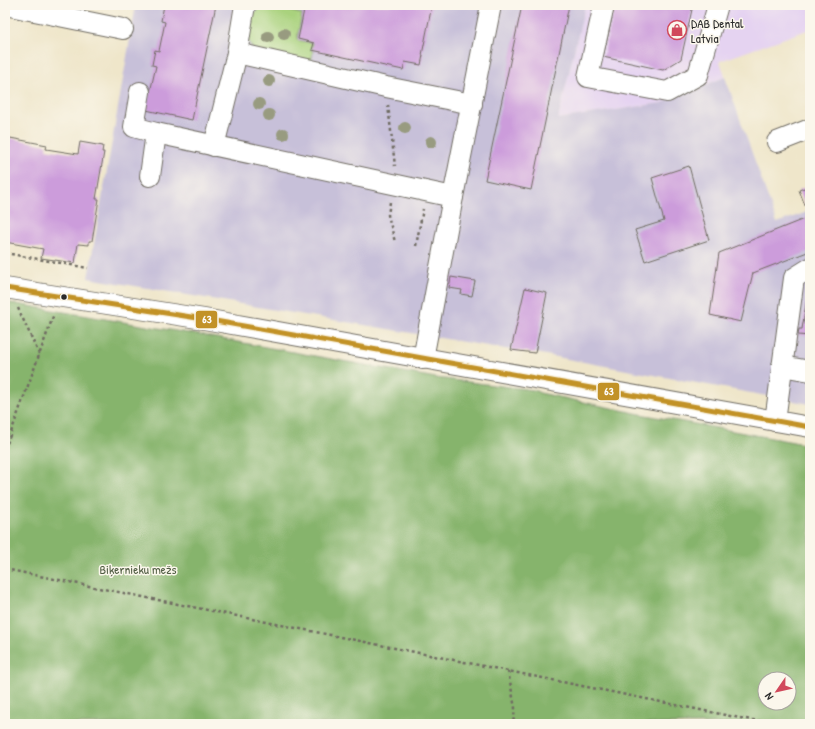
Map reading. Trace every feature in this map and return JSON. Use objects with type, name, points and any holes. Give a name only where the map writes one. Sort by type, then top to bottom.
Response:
[{"type":"street","points":[[5,5],[124,29]]},
{"type":"street","points":[[214,146],[237,53],[245,5]]},
{"type":"street","points":[[423,359],[491,5]]},
{"type":"street","points":[[604,5],[588,77],[667,92],[698,76],[718,5]]},
{"type":"street","points":[[237,53],[398,81],[472,104]]},
{"type":"street","points":[[140,92],[134,127],[214,146],[453,197]]},
{"type":"street","points":[[777,142],[810,129]]},
{"type":"street","points":[[150,176],[156,133]]},
{"type":"street","points":[[775,421],[794,278],[810,268]]},
{"type":"street","points":[[7,288],[204,319],[810,427]]},
{"type":"street","points":[[782,366],[810,371]]},
{"type":"path","points":[[416,246],[426,191]]},
{"type":"path","points":[[5,253],[88,268]]},
{"type":"path","points":[[7,288],[39,355]]},
{"type":"path","points":[[5,449],[60,296]]},
{"type":"path","points":[[5,569],[740,718],[778,724]]},
{"type":"path","points":[[508,670],[516,708],[513,724]]},
{"type":"path","points":[[739,724],[740,718]]},
{"type":"shaded area","points":[[136,5],[585,5],[558,119],[662,103],[725,77],[777,223],[810,211],[810,404],[535,353],[88,278]]},
{"type":"shaded area","points":[[585,5],[810,5],[810,29],[720,61],[725,77],[662,103],[558,119]]},
{"type":"green space","points":[[263,6],[271,6],[302,14],[297,40],[313,43],[311,50],[313,51],[311,64],[253,49],[248,41],[249,25],[254,13]]},
{"type":"green space","name":"Biķernieku mežs","points":[[5,302],[194,334],[436,378],[534,390],[540,393],[640,414],[810,445],[810,724],[5,724]]},
{"type":"building","points":[[164,5],[216,5],[192,120],[146,110],[156,66],[152,65],[155,50],[159,51],[165,22],[161,21]]},
{"type":"building","points":[[305,5],[432,5],[421,65],[405,62],[403,70],[312,50],[314,43],[298,39]]},
{"type":"building","points":[[522,5],[569,5],[531,190],[485,180]]},
{"type":"building","points":[[615,5],[693,5],[681,59],[663,70],[603,57]]},
{"type":"building","points":[[5,137],[47,145],[46,149],[78,154],[80,142],[103,146],[102,152],[104,152],[96,199],[99,199],[92,241],[89,241],[89,245],[78,244],[75,263],[41,258],[43,249],[5,242]]},
{"type":"building","points":[[689,166],[709,240],[645,261],[635,230],[664,221],[652,178]]},
{"type":"building","points":[[810,186],[810,212],[808,213],[799,190]]},
{"type":"building","points":[[809,217],[810,251],[753,273],[741,322],[710,315],[719,253]]},
{"type":"building","points":[[451,277],[475,281],[472,296],[461,294],[462,290],[449,288]]},
{"type":"building","points":[[809,286],[810,336],[798,335],[799,329],[802,329]]},
{"type":"building","points":[[525,288],[547,293],[535,353],[511,350]]},
{"type":"transit line","name":"63","points":[[5,288],[204,319],[810,427]]},
{"type":"place","name":"DAB Dental Latvia","points":[[677,30]]}]
